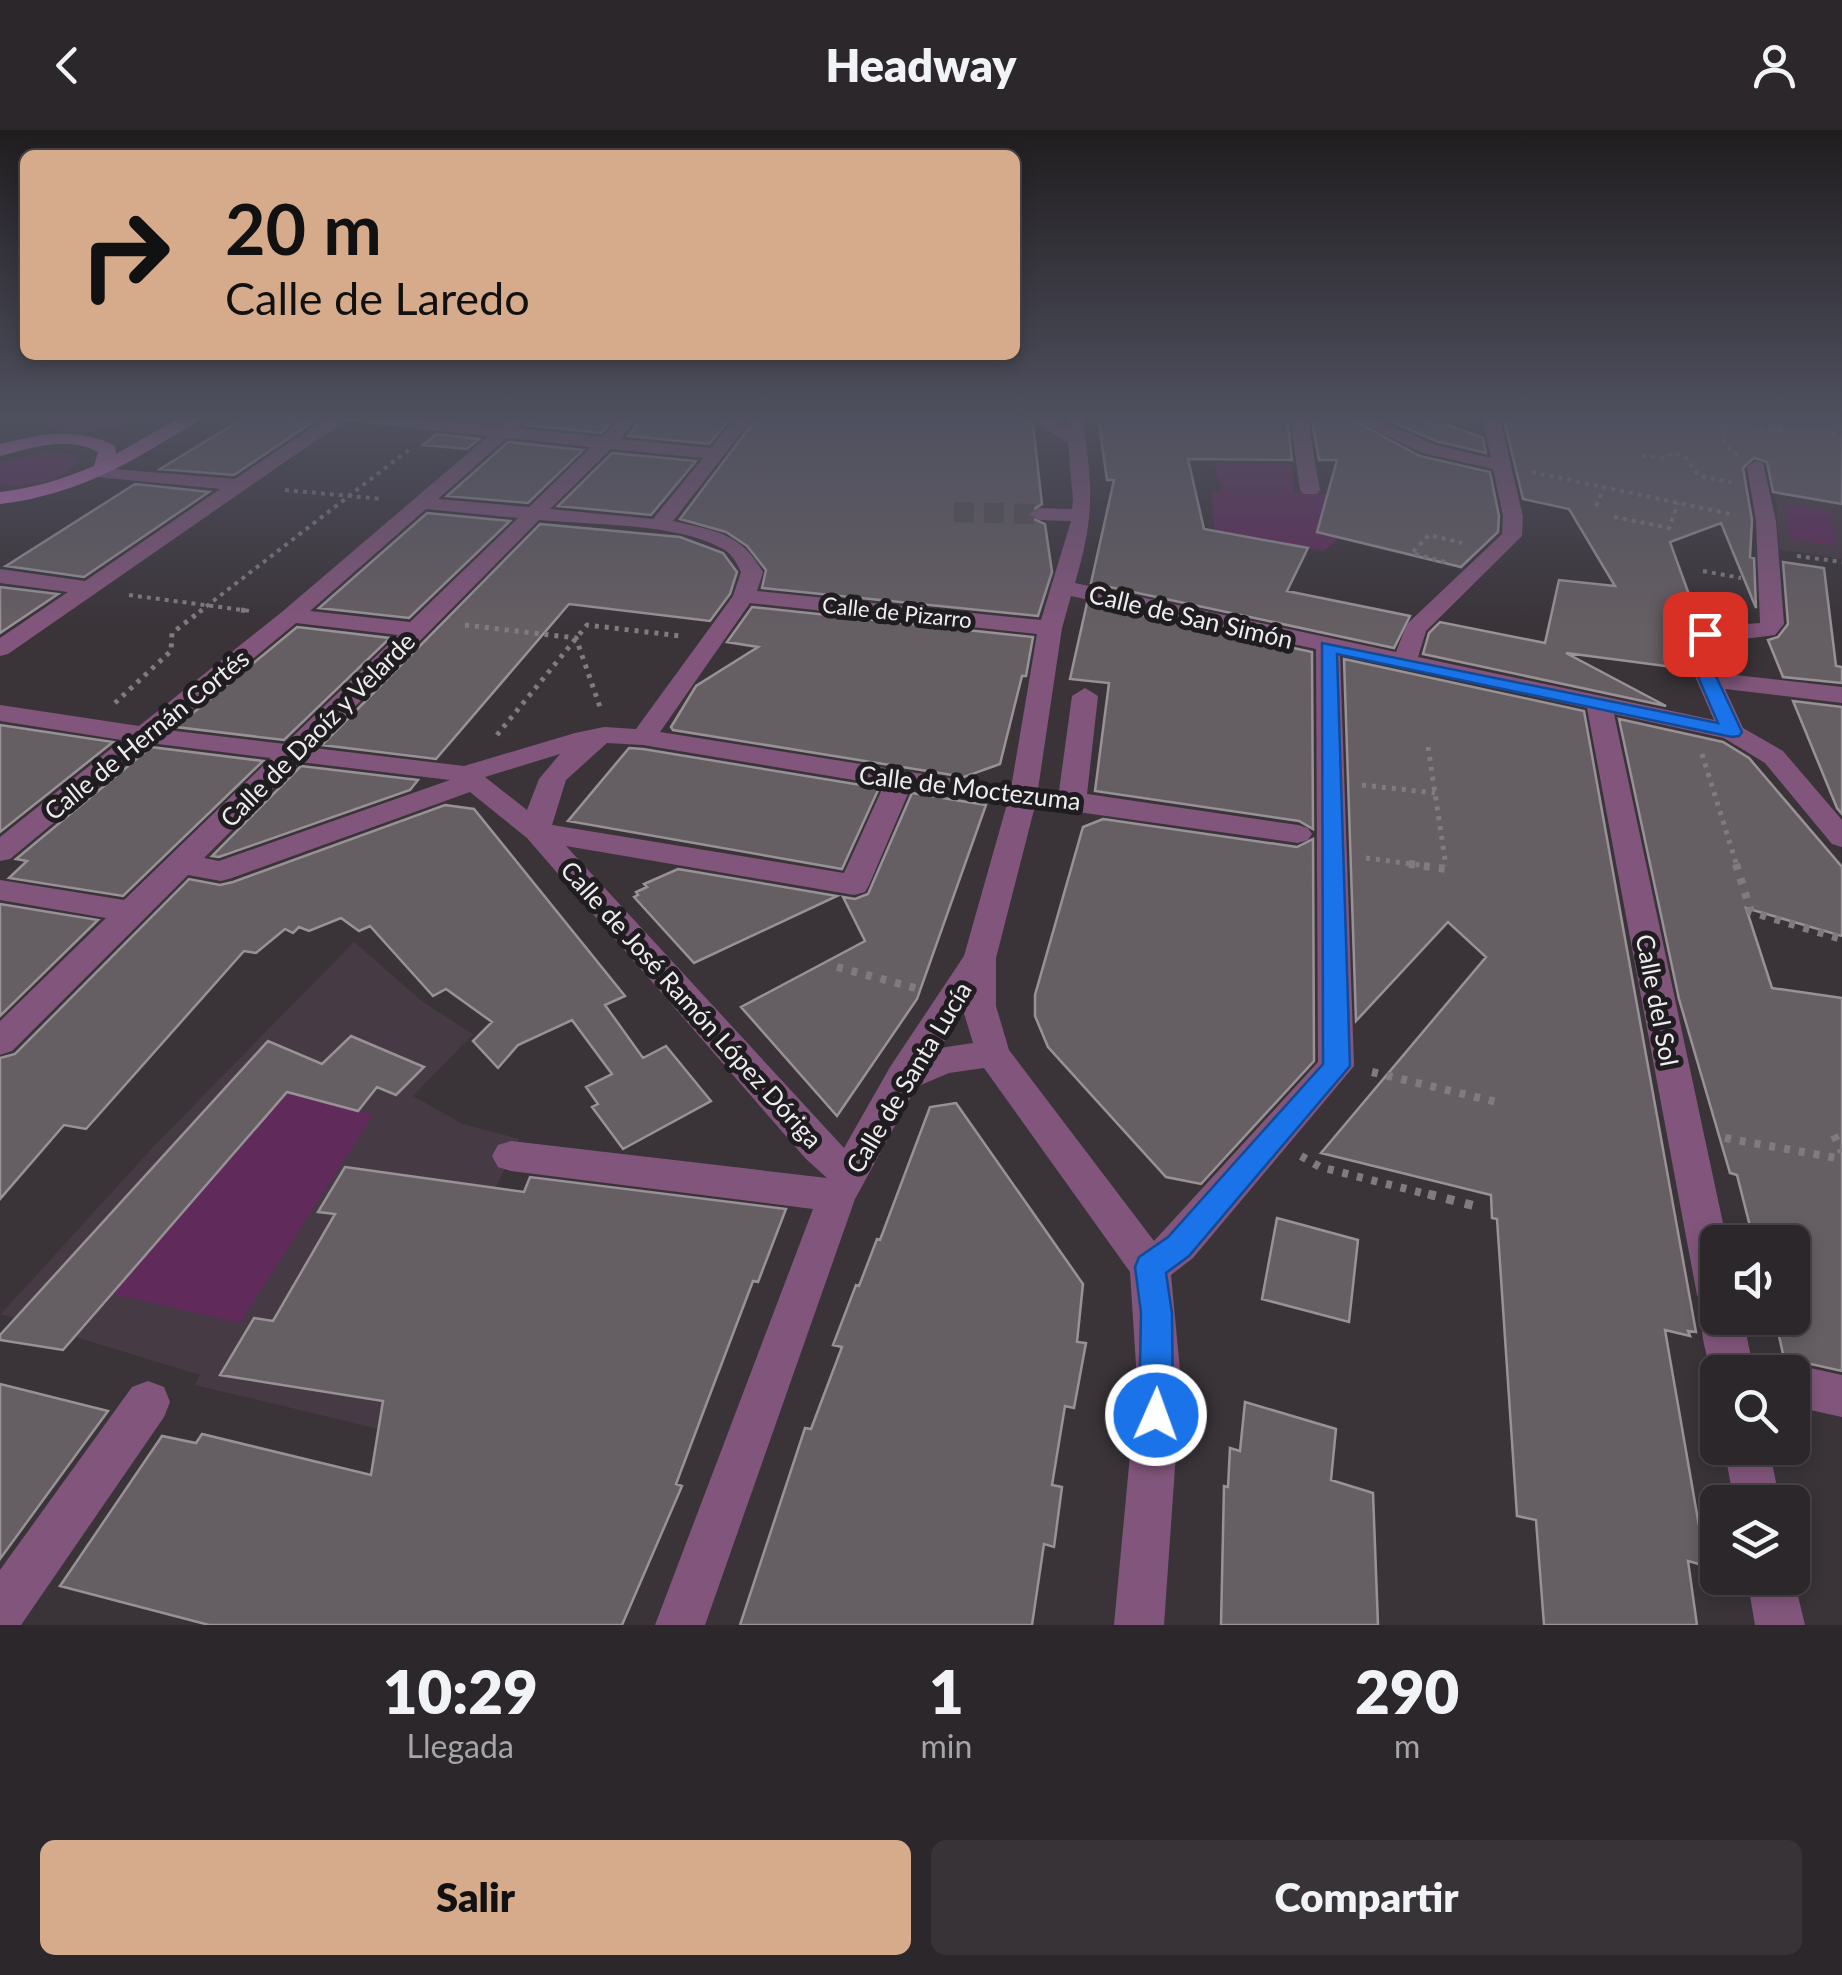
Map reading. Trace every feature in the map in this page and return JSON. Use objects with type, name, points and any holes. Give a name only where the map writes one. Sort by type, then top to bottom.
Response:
[{"type":"main road","points":[[0,498],[66,486]]},
{"type":"main road","points":[[0,521],[66,486]]},
{"type":"street","points":[[0,649],[235,486]]},
{"type":"street","name":"Calle de Hernán Cortés","points":[[0,852],[292,616],[441,486]]},
{"type":"street","name":"Calle de Daoíz y Velarde","points":[[0,1042],[562,486]]},
{"type":"street","points":[[659,525],[691,486]]},
{"type":"street","name":"Calle de Santa Lucía","points":[[680,1625],[843,1185],[903,1077],[980,958],[1023,797],[1050,628],[1082,514],[1079,486]]},
{"type":"street","points":[[1309,486],[1310,490]]},
{"type":"street","points":[[1404,663],[1415,629],[1510,539],[1514,527],[1512,486]]},
{"type":"street","points":[[1759,486],[1766,521],[1772,624],[1767,630],[1696,637],[1692,642],[1732,732],[1774,757],[1842,838]]},
{"type":"street","points":[[423,502],[659,525],[718,538],[741,552],[752,572],[744,596],[643,737]]},
{"type":"street","points":[[1040,514],[1082,514]]},
{"type":"street","points":[[0,576],[88,588]]},
{"type":"street","name":"Calle de San Simón","points":[[1060,587],[1732,732]]},
{"type":"street","name":"Calle de Pizarro","points":[[744,596],[1050,628]]},
{"type":"street","points":[[292,616],[421,625]]},
{"type":"street","points":[[1150,1267],[1179,1246],[1336,1066],[1334,782],[1328,646]]},
{"type":"street","points":[[1706,679],[1842,695]]},
{"type":"street","points":[[1072,800],[1086,696]]},
{"type":"street","name":"Calle del Sol","points":[[1599,704],[1704,1225]]},
{"type":"street","points":[[0,713],[88,728],[295,750],[469,778]]},
{"type":"street","points":[[604,736],[574,754],[557,771],[541,798],[538,832],[854,885],[900,780]]},
{"type":"street","name":"Calle de Moctezuma","points":[[182,864],[221,871],[469,778],[604,736],[643,737],[900,780],[1072,800],[1298,834]]},
{"type":"street","name":"Calle de José Ramón López Dóriga","points":[[469,778],[538,832],[820,1148],[843,1185]]},
{"type":"street","points":[[0,890],[131,912]]},
{"type":"street","points":[[980,958],[979,1006],[993,1054],[1150,1267],[1159,1381],[1139,1625]]},
{"type":"street","points":[[903,1077],[946,1060],[993,1054]]},
{"type":"street","points":[[511,1156],[843,1185]]},
{"type":"street","points":[[1810,1389],[1842,1396]]},
{"type":"street","points":[[0,1612],[148,1402]]},
{"type":"street","points":[[1774,1595],[1780,1625]]},
{"type":"path","points":[[88,728],[172,651],[172,634],[363,486]]},
{"type":"path","points":[[1598,486],[1746,518]]},
{"type":"path","points":[[1596,506],[1604,487]]},
{"type":"path","points":[[281,489],[423,502]]},
{"type":"path","points":[[1614,516],[1669,528],[1678,503]]},
{"type":"path","points":[[1795,556],[1842,562]]},
{"type":"path","points":[[1704,571],[1746,579]]},
{"type":"path","points":[[114,592],[292,616]]},
{"type":"path","points":[[421,625],[576,638]]},
{"type":"path","points":[[469,778],[587,625],[682,636]]},
{"type":"path","points":[[576,638],[606,725],[604,736]]},
{"type":"path","points":[[1693,724],[1751,912],[1842,939]]},
{"type":"path","points":[[1334,854],[1446,869],[1428,747]]},
{"type":"path","points":[[1334,782],[1435,793]]},
{"type":"path","points":[[836,967],[954,999]]},
{"type":"path","points":[[1384,1074],[1501,1103]]},
{"type":"path","points":[[1724,1138],[1842,1156],[1834,1135]]},
{"type":"path","points":[[1320,1167],[1475,1206]]},
{"type":"shaded area","points":[[1221,486],[1294,486],[1294,492],[1384,497],[1324,551],[1215,531],[1211,491],[1222,491]]},
{"type":"shaded area","points":[[1775,486],[1842,486],[1842,559],[1779,549]]},
{"type":"shaded area","points":[[1786,503],[1830,511],[1836,546],[1789,538]]},
{"type":"shaded area","points":[[354,942],[423,1002],[473,1034],[413,1096],[463,1124],[519,1139],[379,1429],[195,1385],[200,1375],[1,1314],[155,1145]]},
{"type":"shaded area","points":[[287,1092],[373,1115],[240,1323],[112,1294]]},
{"type":"building","points":[[132,486],[209,492],[84,577],[6,566]]},
{"type":"building","points":[[459,486],[546,486],[528,503],[447,496]]},
{"type":"building","points":[[579,486],[675,486],[651,515],[558,506]]},
{"type":"building","points":[[705,486],[1040,486],[1042,504],[1025,515],[1045,524],[1052,572],[1038,616],[762,588],[766,570],[747,546],[726,532],[680,519]]},
{"type":"building","points":[[1113,486],[1194,486],[1204,529],[1308,548],[1287,591],[1410,616],[1394,648],[1091,583]]},
{"type":"building","points":[[1330,486],[1493,486],[1499,516],[1498,532],[1461,567],[1317,532]]},
{"type":"building","points":[[1520,486],[1746,486],[1752,520],[1750,557],[1754,558],[1756,608],[1721,523],[1670,542],[1700,625],[1676,641],[1688,669],[1566,653],[1666,706],[1423,654],[1429,633],[1440,622],[1545,643],[1559,580],[1615,586],[1569,509],[1523,499]]},
{"type":"building","points":[[1772,486],[1842,486],[1842,504],[1773,492]]},
{"type":"building","points":[[427,513],[510,521],[409,618],[319,608]]},
{"type":"building","points":[[540,524],[680,537],[723,553],[737,572],[730,594],[710,621],[569,604],[436,759],[322,745]]},
{"type":"building","points":[[1783,562],[1824,568],[1836,666],[1842,667],[1842,683],[1783,677],[1768,640],[1778,637],[1788,624]]},
{"type":"building","points":[[0,587],[58,594],[0,633]]},
{"type":"building","points":[[1087,603],[1312,652],[1313,829],[1299,821],[1095,791],[1109,683],[1070,679]]},
{"type":"building","points":[[752,607],[1033,637],[1026,676],[1022,676],[1000,764],[964,777],[673,730],[671,727],[696,686],[758,647],[727,642]]},
{"type":"building","points":[[297,627],[390,638],[284,740],[176,727]]},
{"type":"building","points":[[1344,659],[1584,711],[1696,1332],[1688,1331],[1690,1336],[1665,1330],[1700,1531],[1700,1564],[1688,1561],[1697,1625],[1544,1625],[1536,1520],[1517,1516],[1497,1219],[1492,1218],[1491,1195],[1321,1153],[1486,957],[1448,922],[1356,1021]]},
{"type":"building","points":[[1793,701],[1842,707],[1842,814],[1837,808]]},
{"type":"building","points":[[1619,719],[1723,742],[1749,758],[1842,867],[1842,936],[1746,908],[1772,988],[1842,998],[1842,1371],[1810,1364],[1810,1355],[1783,1355],[1779,1335],[1810,1335],[1810,1225],[1750,1225],[1737,1175],[1730,1173],[1679,999]]},
{"type":"building","points":[[0,725],[113,742],[0,832]]},
{"type":"building","points":[[151,747],[263,761],[123,896],[9,878],[27,861],[16,859]]},
{"type":"building","points":[[629,748],[879,788],[842,869],[568,821]]},
{"type":"building","points":[[301,766],[418,780],[410,790],[219,857],[212,856]]},
{"type":"building","points":[[912,793],[986,805],[917,999],[837,1116],[741,1007],[865,941],[843,897],[855,899],[868,894]]},
{"type":"building","points":[[445,805],[474,809],[625,996],[605,1005],[643,1058],[666,1046],[711,1101],[623,1149],[592,1107],[598,1104],[586,1087],[612,1074],[572,1020],[518,1045],[498,1068],[473,1041],[492,1022],[446,989],[433,996],[370,926],[359,931],[341,918],[309,931],[299,927],[293,933],[285,929],[256,953],[244,951],[86,1129],[64,1125],[0,1199],[0,1058],[15,1054],[189,879],[220,885],[233,882]]},
{"type":"building","points":[[1103,819],[1297,847],[1313,839],[1314,1061],[1201,1184],[1166,1177],[1048,1047],[1035,1016],[1035,995],[1083,827]]},
{"type":"building","points":[[678,869],[837,896],[694,963],[634,897],[647,887],[644,884]]},
{"type":"building","points":[[0,904],[98,920],[0,1016]]},
{"type":"building","points":[[351,1036],[424,1067],[396,1095],[377,1087],[358,1111],[287,1092],[63,1350],[0,1340],[0,1335],[268,1041],[322,1064]]},
{"type":"building","points":[[956,1103],[1083,1284],[1077,1342],[1086,1343],[1074,1408],[1065,1406],[1052,1485],[1062,1487],[1054,1547],[1044,1544],[1032,1625],[740,1625],[805,1428],[811,1429],[842,1347],[833,1345],[856,1285],[859,1286],[877,1239],[880,1240],[930,1107]]},
{"type":"building","points":[[345,1167],[524,1192],[530,1177],[786,1209],[758,1282],[753,1281],[676,1484],[682,1486],[622,1625],[209,1625],[60,1586],[162,1436],[196,1443],[202,1434],[371,1475],[383,1401],[220,1375],[254,1318],[273,1321],[335,1214],[318,1212]]},
{"type":"building","points":[[1277,1218],[1358,1240],[1349,1322],[1262,1299]]},
{"type":"building","points":[[0,1384],[108,1411],[0,1559]]},
{"type":"building","points":[[1245,1402],[1336,1429],[1331,1480],[1373,1493],[1378,1625],[1221,1625],[1224,1486],[1228,1487],[1230,1448],[1240,1451]]},
{"type":"tunnel","points":[[954,512],[1039,514]]},
{"type":"route","points":[[1156,1415],[1159,1381],[1150,1267],[1179,1246],[1252,1167],[1336,1066],[1334,782],[1328,646],[1732,732],[1692,642],[1705,634]]}]
